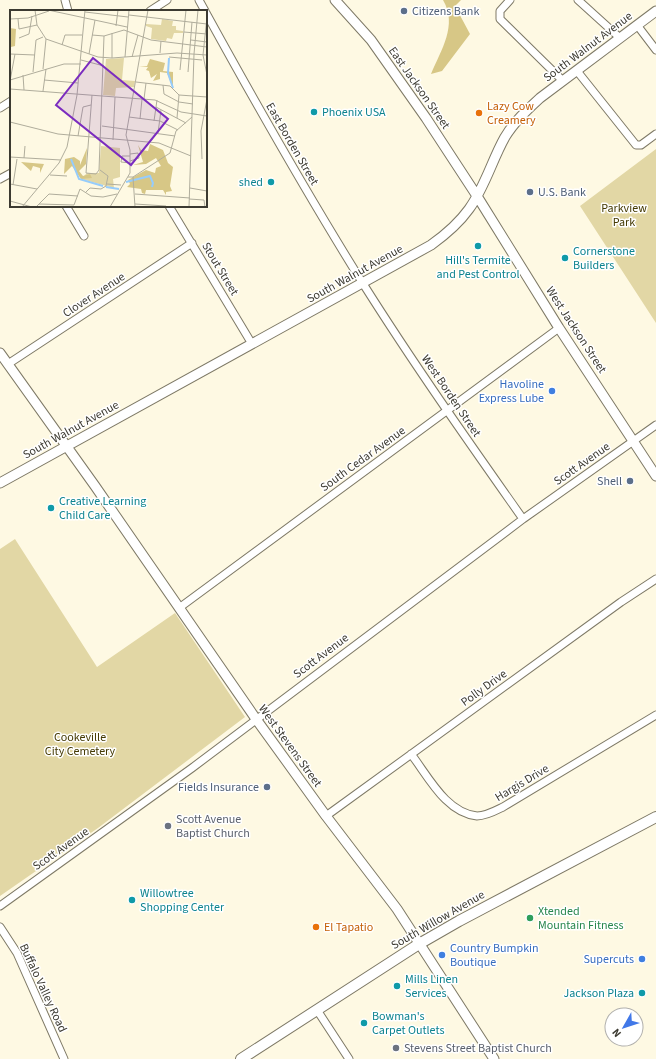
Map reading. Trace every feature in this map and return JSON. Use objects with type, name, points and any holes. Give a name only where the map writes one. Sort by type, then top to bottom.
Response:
[{"type":"main road","name":"South Willow Avenue","points":[[241,1059],[419,944],[459,921],[656,818]]},
{"type":"street","points":[[65,0],[68,10]]},
{"type":"street","points":[[152,10],[167,0]]},
{"type":"street","name":"East Borden Street","points":[[199,0],[205,10]]},
{"type":"street","name":"East Jackson Street","points":[[335,0],[371,40],[426,118],[477,196]]},
{"type":"street","points":[[510,0],[500,11],[500,19],[563,81]]},
{"type":"street","points":[[578,0],[620,38]]},
{"type":"street","name":"South Walnut Avenue","points":[[0,483],[409,259],[443,236],[469,209],[514,124],[540,98],[656,11]]},
{"type":"street","name":"East Borden Street","points":[[207,14],[287,157],[363,283]]},
{"type":"street","points":[[637,25],[656,50]]},
{"type":"street","points":[[577,71],[636,146],[641,145],[656,134]]},
{"type":"street","points":[[0,108],[10,102]]},
{"type":"street","points":[[0,179],[10,173]]},
{"type":"street","name":"West Jackson Street","points":[[477,196],[559,328],[656,476]]},
{"type":"street","points":[[67,207],[84,236]]},
{"type":"street","name":"Stout Street","points":[[170,207],[252,344]]},
{"type":"street","name":"Clover Avenue","points":[[8,364],[192,243]]},
{"type":"street","name":"West Borden Street","points":[[363,283],[447,411],[522,519]]},
{"type":"street","name":"South Cedar Avenue","points":[[179,608],[559,328]]},
{"type":"street","name":"West Stevens Street","points":[[0,353],[67,446],[256,719],[326,816],[397,910],[494,1059]]},
{"type":"street","name":"Scott Avenue","points":[[0,906],[103,834],[522,519],[656,425]]},
{"type":"street","name":"Polly Drive","points":[[326,816],[621,602],[656,579]]},
{"type":"street","name":"Hargis Drive","points":[[412,754],[446,799],[463,813],[478,816],[490,814],[503,807],[656,715]]},
{"type":"street","name":"Buffalo Valley Road","points":[[0,927],[17,953],[64,1059]]},
{"type":"street","points":[[317,1010],[350,1059]]},
{"type":"green space","name":"Parkview Park","points":[[656,149],[656,323],[580,206]]},
{"type":"green space","name":"Cookeville City Cemetery","points":[[15,539],[97,667],[175,613],[245,717],[98,828],[0,896],[0,549]]},
{"type":"shaded area","points":[[443,0],[461,0],[455,6],[470,34],[442,71],[431,74],[443,47],[448,28],[449,19]]},
{"type":"place","name":"Citizens Bank","points":[[404,11]]},
{"type":"place","name":"Phoenix USA","points":[[314,112]]},
{"type":"place","name":"Lazy Cow Creamery","points":[[479,113]]},
{"type":"place","name":"shed","points":[[271,182]]},
{"type":"place","name":"U.S. Bank","points":[[530,192]]},
{"type":"place","name":"Hill's Termite and Pest Control","points":[[478,246]]},
{"type":"place","name":"Cornerstone Builders","points":[[565,258]]},
{"type":"place","name":"Havoline Express Lube","points":[[552,391]]},
{"type":"place","name":"Shell","points":[[630,481]]},
{"type":"place","name":"Creative Learning Child Care","points":[[51,508]]},
{"type":"place","name":"Fields Insurance","points":[[267,787]]},
{"type":"place","name":"Scott Avenue Baptist Church","points":[[168,826]]},
{"type":"place","name":"Willowtree Shopping Center","points":[[132,900]]},
{"type":"place","name":"Xtended Mountain Fitness","points":[[530,918]]},
{"type":"place","name":"El Tapatio","points":[[316,927]]},
{"type":"place","name":"Country Bumpkin Boutique","points":[[442,955]]},
{"type":"place","name":"Supercuts","points":[[642,959]]},
{"type":"place","name":"Mills Linen Services","points":[[397,986]]},
{"type":"place","name":"Jackson Plaza","points":[[642,993]]},
{"type":"place","name":"Bowman's Carpet Outlets","points":[[364,1023]]},
{"type":"place","name":"Stevens Street Baptist Church","points":[[396,1048]]}]
